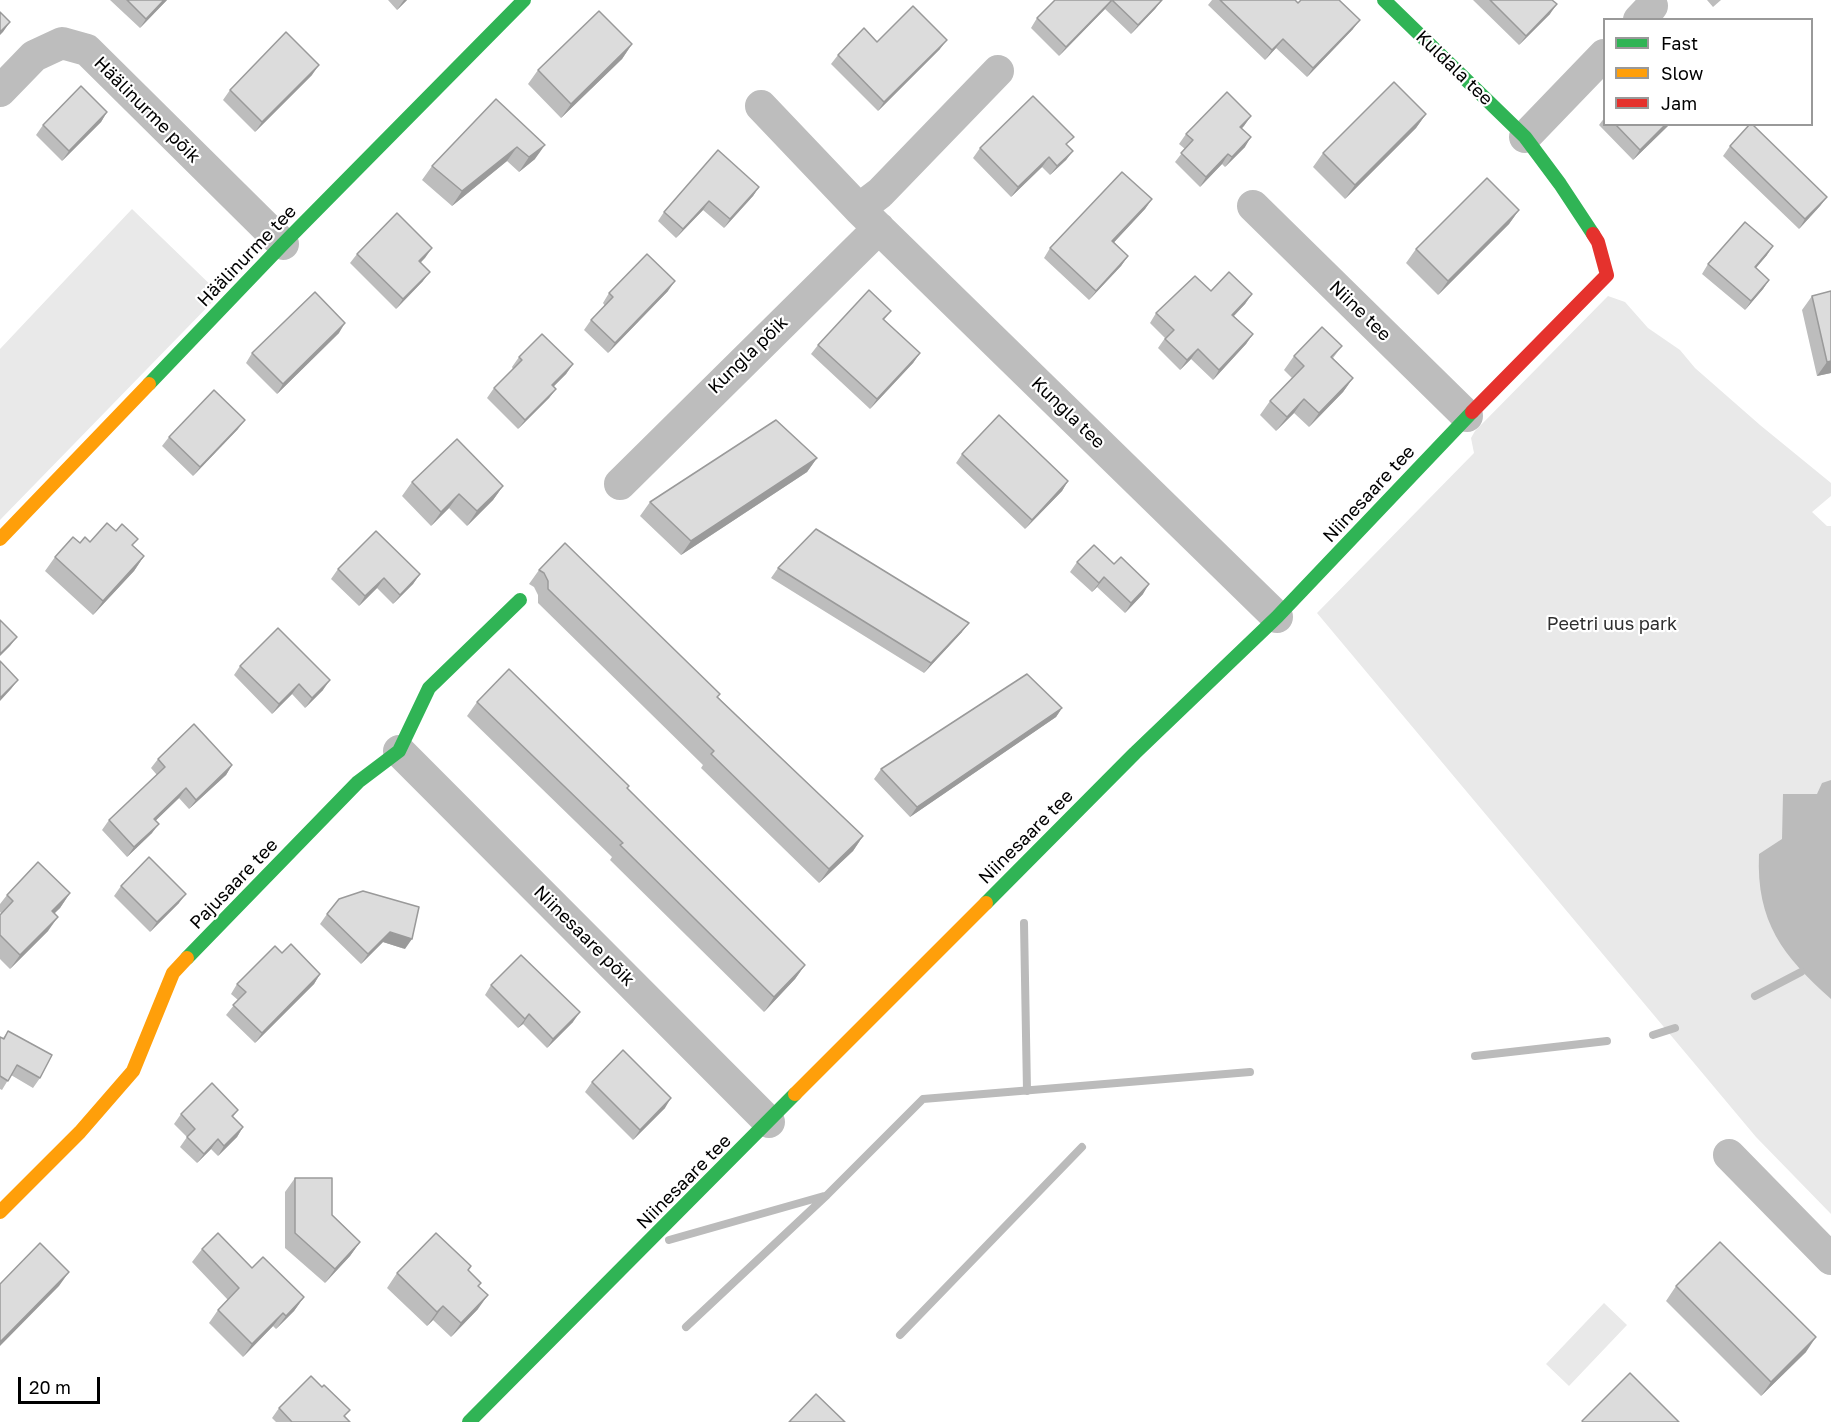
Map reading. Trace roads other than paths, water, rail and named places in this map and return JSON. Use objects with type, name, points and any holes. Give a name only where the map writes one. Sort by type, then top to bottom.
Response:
[{"type":"street","name":"Häälinurme tee","points":[[0,539],[283,244],[524,0]]},
{"type":"street","name":"Kuldala tee","points":[[1384,0],[1525,136],[1598,242],[1607,275]]},
{"type":"street","name":"Häälinurme põik","points":[[0,91],[34,56],[62,43],[87,50],[283,244]]},
{"type":"street","points":[[1525,136],[1603,57]]},
{"type":"street","points":[[869,219],[880,193],[998,71]]},
{"type":"street","name":"Kungla tee","points":[[761,105],[869,219],[1277,617]]},
{"type":"street","name":"Niine tee","points":[[1252,206],[1467,416]]},
{"type":"street","name":"Kungla põik","points":[[620,484],[722,380],[869,219]]},
{"type":"street","name":"Niinesaare tee","points":[[469,1422],[1135,753],[1277,617],[1467,416],[1607,275]]},
{"type":"street","name":"Pajusaare tee","points":[[0,1212],[80,1132],[133,1071],[173,973],[358,782],[399,751],[429,688],[520,600]]},
{"type":"street","name":"Niinesaare põik","points":[[399,751],[769,1122]]},
{"type":"street","points":[[1730,1155],[1831,1259]]},
{"type":"waterway","points":[[1024,923],[1027,1091]]},
{"type":"waterway","points":[[1755,996],[1801,972]]},
{"type":"waterway","points":[[1653,1035],[1675,1028]]},
{"type":"waterway","points":[[1475,1056],[1607,1041]]},
{"type":"waterway","points":[[686,1327],[827,1195],[923,1099],[1250,1072]]},
{"type":"waterway","points":[[900,1335],[1082,1147]]},
{"type":"waterway","points":[[669,1240],[824,1196]]},
{"type":"park label","name":"Peetri uus park","points":[[1612,624]]}]
